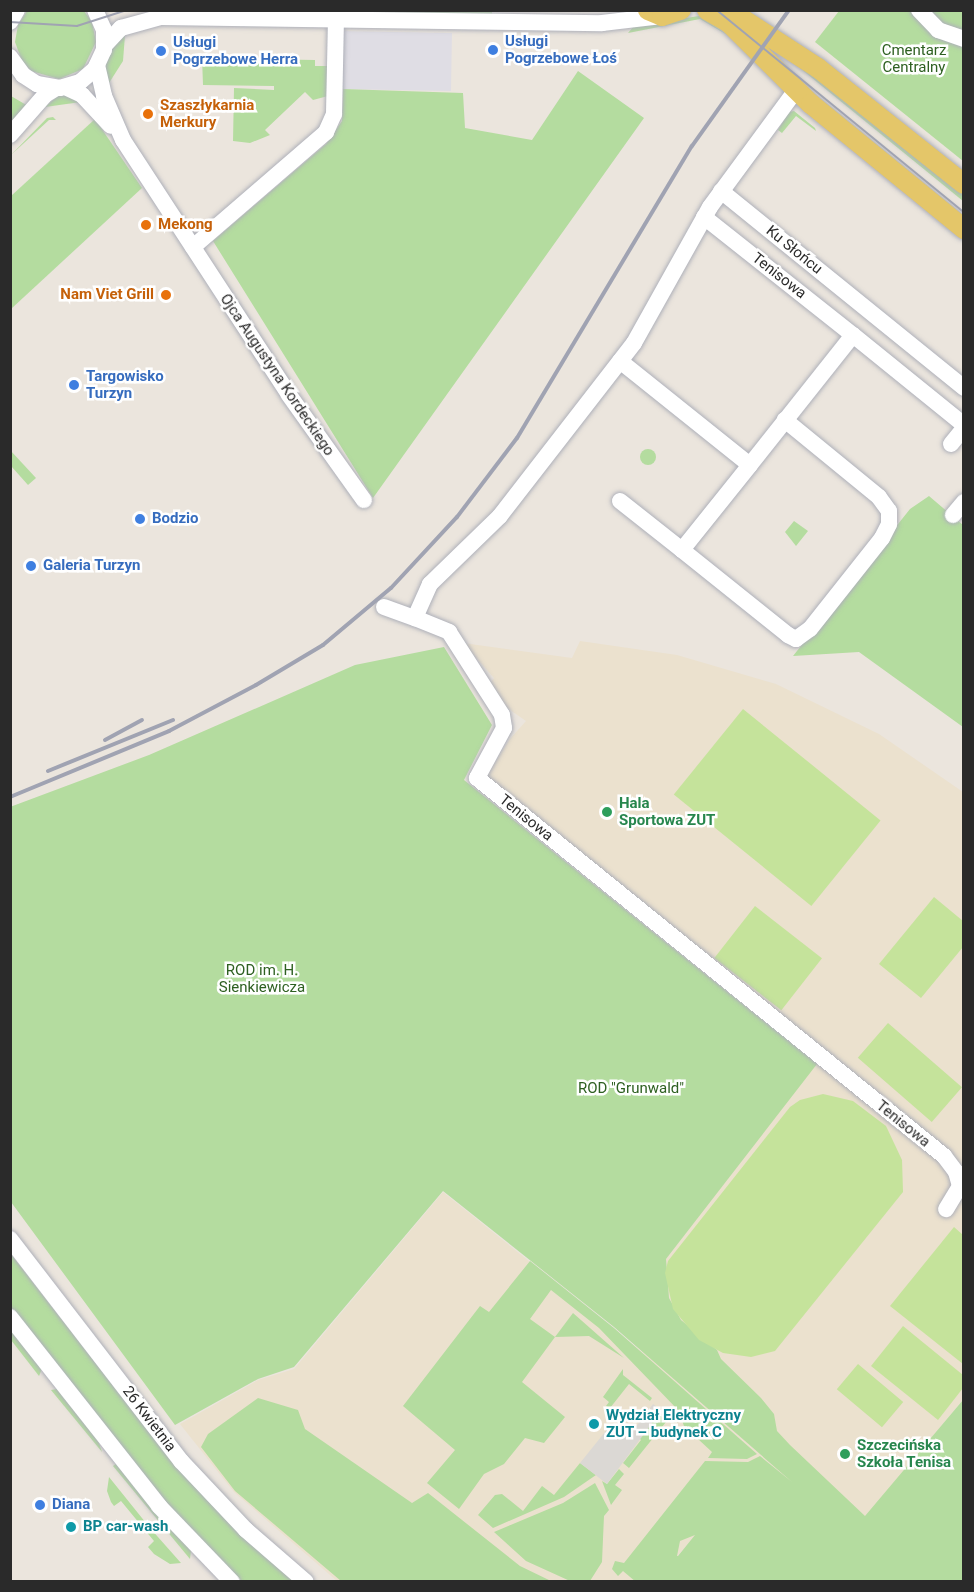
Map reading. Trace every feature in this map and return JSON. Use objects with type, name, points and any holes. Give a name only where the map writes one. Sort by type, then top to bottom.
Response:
[{"type":"main road","points":[[707,10],[729,23],[796,90],[963,229]]},
{"type":"main road","points":[[730,10],[818,68],[963,184]]},
{"type":"street","points":[[10,22],[17,10]]},
{"type":"street","points":[[95,10],[104,30],[104,46]]},
{"type":"street","points":[[919,10],[938,30],[963,39]]},
{"type":"street","points":[[10,135],[45,95],[83,80],[97,65],[104,46],[114,33],[131,24],[183,14],[602,23],[671,12]]},
{"type":"street","points":[[193,247],[326,132],[334,114],[336,18]]},
{"type":"street","points":[[10,82],[12,59]]},
{"type":"street","name":"Ojca Augustyna Kordeckiego","points":[[12,59],[29,80],[82,95],[123,140],[300,412],[364,500]]},
{"type":"street","name":"Ojca Augustyna Kordeckiego","points":[[97,65],[104,96],[123,140]]},
{"type":"street","points":[[384,607],[415,618],[430,584],[500,516],[620,362],[654,310],[704,217],[796,90]]},
{"type":"street","name":"Ku Słońcu","points":[[721,191],[963,388]]},
{"type":"street","name":"Tenisowa","points":[[704,217],[853,335],[963,427],[951,444]]},
{"type":"street","points":[[682,550],[853,335]]},
{"type":"street","points":[[620,362],[750,465]]},
{"type":"street","points":[[620,501],[796,639],[810,629],[882,538],[889,524],[889,511],[879,497],[785,420]]},
{"type":"street","name":"Tenisowa","points":[[415,618],[449,632],[502,715],[504,728],[477,778],[944,1156],[956,1172],[960,1186],[946,1209]]},
{"type":"street","name":"26 Kwietnia","points":[[10,1239],[188,1469],[237,1521],[306,1581]]},
{"type":"street","points":[[10,1317],[159,1506],[232,1581]]},
{"type":"shaded area","points":[[340,31],[452,33],[451,91],[339,89]]},
{"type":"shaded area","points":[[580,641],[677,655],[776,684],[879,734],[963,792],[963,1400],[866,1516],[831,1516],[762,1458],[656,1581],[337,1581],[234,1492],[180,1424],[258,1380],[294,1369],[443,1192],[647,1356],[614,1326],[825,1052],[488,780],[488,774],[509,740],[526,721],[506,707],[490,683],[494,678],[463,643],[572,658]]},
{"type":"shaded area","points":[[653,1404],[665,1413],[658,1415],[607,1484],[580,1463],[609,1427],[632,1432]]},
{"type":"green space","points":[[438,10],[492,12],[492,17],[200,11]]},
{"type":"green space","points":[[27,11],[84,11],[92,22],[96,42],[83,69],[59,79],[31,71],[22,61],[15,42],[18,25]]},
{"type":"green space","name":"Cmentarz Centralny","points":[[839,11],[963,11],[963,161],[815,42]]},
{"type":"green space","points":[[699,16],[736,40],[700,19],[628,33],[634,26]]},
{"type":"green space","points":[[125,35],[123,61],[109,83],[102,74],[110,48]]},
{"type":"green space","points":[[779,51],[802,64],[963,192],[963,201]]},
{"type":"green space","points":[[202,58],[315,60],[315,66],[328,66],[328,96],[313,100],[305,92],[265,130],[270,135],[250,143],[233,141],[234,88],[274,90],[274,86],[203,85]]},
{"type":"green space","points":[[578,71],[644,118],[373,498],[213,241],[326,144],[342,121],[343,89],[463,93],[465,128],[532,140]]},
{"type":"green space","points":[[65,95],[81,102],[45,107],[58,96]]},
{"type":"green space","points":[[11,96],[28,106],[11,126]]},
{"type":"green space","points":[[794,111],[816,131],[796,116],[782,133],[778,130],[789,112]]},
{"type":"green space","points":[[53,117],[56,120],[49,120],[11,155],[47,118]]},
{"type":"green space","points":[[95,119],[142,188],[11,309],[11,196]]},
{"type":"green space","points":[[645,449],[651,449],[656,457],[654,463],[645,465],[640,460],[640,454]]},
{"type":"green space","points":[[10,450],[36,478],[28,485],[11,466]]},
{"type":"green space","points":[[929,496],[963,525],[963,727],[859,652],[793,656],[910,509]]},
{"type":"green space","points":[[794,521],[808,531],[796,546],[785,532]]},
{"type":"green space","name":"ROD im. H. Sienkiewicza","points":[[444,647],[492,725],[464,780],[817,1064],[666,1259],[669,1298],[681,1320],[717,1350],[721,1359],[774,1414],[777,1431],[865,1516],[963,1400],[963,1581],[636,1582],[623,1571],[618,1576],[612,1569],[615,1561],[624,1563],[705,1461],[748,1462],[760,1456],[792,1482],[614,1327],[443,1191],[294,1367],[258,1379],[175,1425],[11,1202],[10,807],[149,755],[355,665]],"holes":[[[695,1535],[678,1556],[680,1541]]]},
{"type":"green space","points":[[743,709],[881,820],[811,906],[674,794]]},
{"type":"green space","points":[[934,897],[963,921],[963,947],[921,998],[879,964]]},
{"type":"green space","points":[[755,906],[822,958],[781,1010],[714,958]]},
{"type":"green space","points":[[888,1023],[962,1087],[932,1122],[858,1058]]},
{"type":"green space","points":[[823,1094],[853,1101],[886,1126],[902,1160],[903,1192],[775,1351],[751,1357],[723,1353],[699,1340],[673,1309],[665,1273],[668,1261],[790,1107],[800,1100]]},
{"type":"green space","points":[[954,1227],[963,1235],[963,1364],[890,1306]]},
{"type":"green space","points":[[10,1253],[177,1468],[294,1581],[242,1581],[213,1556],[178,1517],[11,1308]]},
{"type":"green space","points":[[530,1261],[614,1328],[757,1454],[747,1459],[708,1458],[712,1452],[684,1426],[678,1410],[599,1328],[551,1290],[530,1319],[555,1337],[522,1382],[565,1417],[544,1443],[525,1438],[504,1464],[484,1474],[459,1509],[427,1483],[455,1450],[403,1406],[480,1306],[489,1312]]},
{"type":"green space","points":[[573,1313],[624,1358],[589,1336],[555,1337]]},
{"type":"green space","points":[[903,1326],[963,1375],[963,1388],[938,1420],[871,1366]]},
{"type":"green space","points":[[10,1327],[42,1369],[39,1376],[11,1340]]},
{"type":"green space","points":[[858,1364],[903,1402],[882,1427],[837,1389]]},
{"type":"green space","points":[[623,1369],[623,1375],[652,1398],[650,1401],[629,1384],[610,1408],[606,1406],[609,1402],[603,1397]]},
{"type":"green space","points":[[57,1389],[98,1440],[102,1452],[51,1390]]},
{"type":"green space","points":[[258,1398],[298,1410],[305,1429],[412,1503],[428,1493],[520,1566],[551,1581],[341,1581],[235,1491],[201,1447],[208,1434]]},
{"type":"green space","points":[[665,1413],[670,1417],[629,1468],[623,1463],[641,1440],[639,1438],[658,1415]]},
{"type":"green space","points":[[580,1463],[596,1475],[564,1497],[493,1528],[478,1515],[495,1495],[502,1494],[523,1511],[542,1486],[554,1495]]},
{"type":"green space","points":[[116,1464],[191,1551],[190,1559],[113,1466]]},
{"type":"green space","points":[[619,1469],[624,1474],[615,1485],[622,1490],[611,1505],[602,1481],[607,1484]]},
{"type":"green space","points":[[109,1477],[181,1563],[170,1564],[154,1554],[148,1547],[154,1541],[121,1501],[114,1506],[111,1502],[107,1491]]},
{"type":"green space","points":[[595,1483],[609,1510],[604,1516],[602,1562],[590,1581],[570,1581],[526,1561],[494,1532],[563,1503]]},
{"type":"tram line","points":[[10,22],[77,26],[127,10]]},
{"type":"tram line","points":[[568,10],[611,10]]},
{"type":"tram line","points":[[717,10],[964,212]]},
{"type":"railway","points":[[10,797],[169,731],[256,685],[323,645],[391,588],[457,517],[517,438],[692,146],[789,10]]},
{"type":"railway","points":[[105,740],[142,720]]},
{"type":"railway","points":[[48,771],[173,720]]},
{"type":"place","name":"Usługi Pogrzebowe Łoś","points":[[493,50]]},
{"type":"place","name":"Usługi Pogrzebowe Herra","points":[[161,51]]},
{"type":"place","name":"Szaszłykarnia Merkury","points":[[148,114]]},
{"type":"place","name":"Mekong","points":[[146,225]]},
{"type":"place","name":"Nam Viet Grill","points":[[166,295]]},
{"type":"place","name":"Targowisko Turzyn","points":[[74,385]]},
{"type":"place","name":"Bodzio","points":[[140,519]]},
{"type":"place","name":"Galeria Turzyn","points":[[31,566]]},
{"type":"place","name":"Hala Sportowa ZUT","points":[[607,812]]},
{"type":"place","name":"Wydział Elektryczny ZUT – budynek C","points":[[594,1424]]},
{"type":"place","name":"Szczecińska Szkoła Tenisa","points":[[845,1454]]},
{"type":"place","name":"Diana","points":[[40,1505]]},
{"type":"place","name":"BP car-wash","points":[[71,1527]]},
{"type":"park label","name":"ROD \"Grunwald\"","points":[[631,1089]]}]
